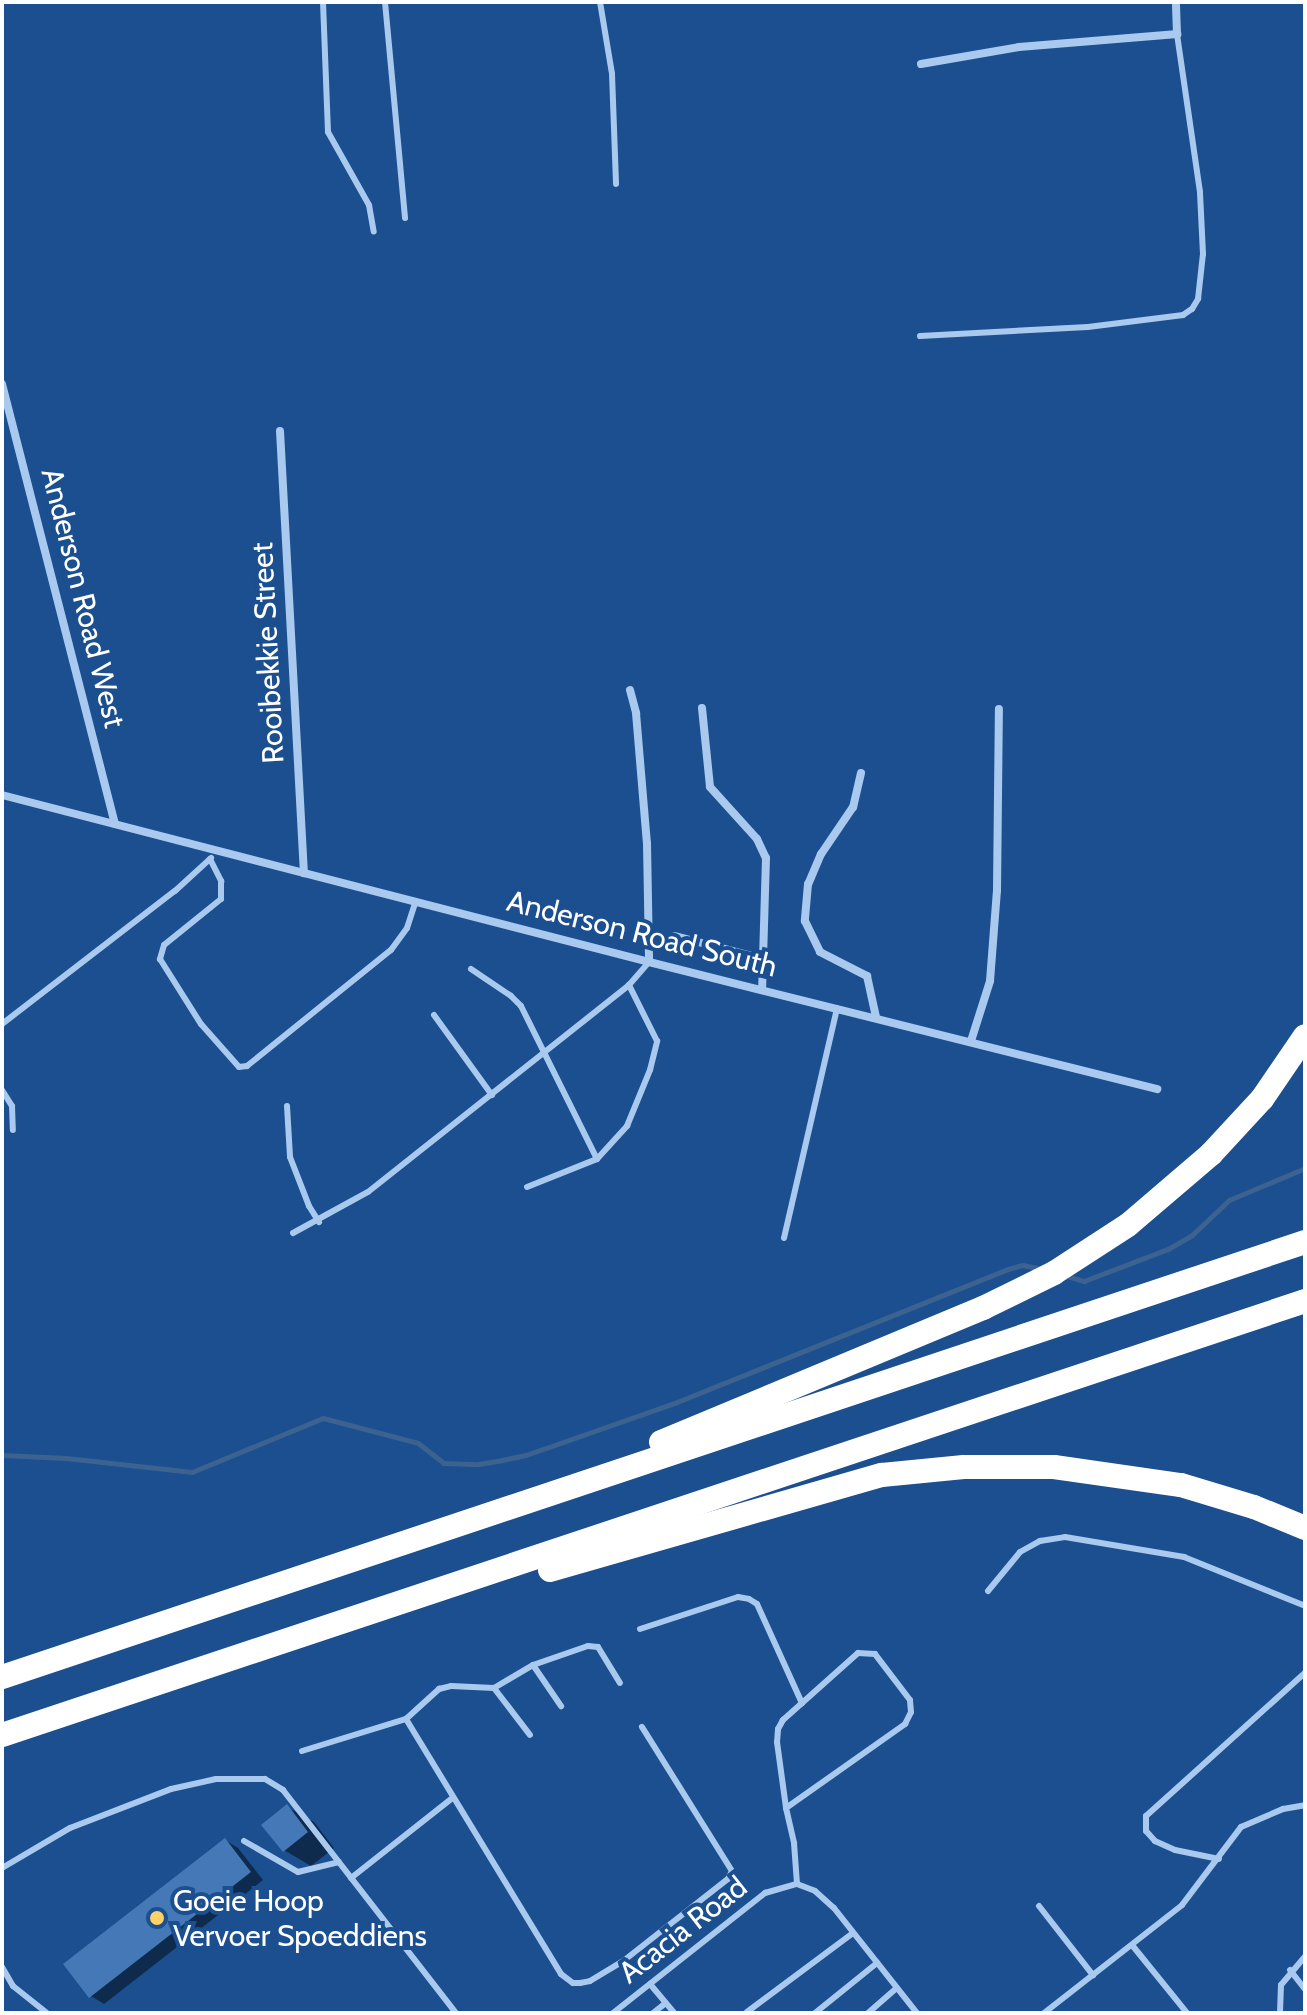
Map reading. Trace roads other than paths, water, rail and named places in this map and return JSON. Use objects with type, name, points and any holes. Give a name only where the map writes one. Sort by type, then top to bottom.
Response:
[{"type":"highway","points":[[474,1520],[983,1308],[1054,1273],[1128,1225],[1211,1154],[1262,1099],[1305,1036]]},
{"type":"highway","points":[[2,1677],[1305,1242]]},
{"type":"highway","points":[[2,1735],[1305,1301]]},
{"type":"highway","points":[[269,1648],[882,1475],[964,1467],[1054,1467],[1116,1474],[1181,1485],[1254,1507],[1305,1528]]},
{"type":"street","points":[[921,64],[1019,47],[1177,34],[1176,2]]},
{"type":"street","name":"Anderson Road West","points":[[2,384],[115,824]]},
{"type":"street","name":"Rooibekkie Street","points":[[280,431],[304,873]]},
{"type":"street","points":[[630,690],[636,713],[647,843],[649,962]]},
{"type":"street","points":[[702,708],[710,787],[757,839],[766,858],[762,989]]},
{"type":"street","points":[[971,1041],[990,981],[997,891],[999,709]]},
{"type":"street","points":[[861,773],[853,807],[821,854],[808,884],[805,921],[820,952],[870,981],[876,1017]]},
{"type":"street","name":"Anderson Road South","points":[[2,795],[1157,1089]]},
{"type":"street","points":[[675,936],[764,959]]},
{"type":"lane","points":[[323,2],[330,142],[369,205],[374,232]]},
{"type":"lane","points":[[385,2],[405,218]]},
{"type":"lane","points":[[600,2],[612,74],[616,184]]},
{"type":"lane","points":[[920,336],[1088,327],[1161,319],[1183,315],[1192,309],[1198,299],[1203,254],[1200,192],[1177,34]]},
{"type":"lane","points":[[2,1024],[175,891],[219,850]]},
{"type":"lane","points":[[210,859],[221,881],[221,899],[164,945],[160,959],[201,1024],[239,1067],[247,1066],[391,950],[407,928],[416,901]]},
{"type":"lane","points":[[293,1233],[319,1222],[368,1192],[629,985],[649,962]]},
{"type":"lane","points":[[471,969],[521,1006],[567,1106],[597,1159]]},
{"type":"lane","points":[[527,1187],[597,1159],[627,1126],[657,1047],[656,1036],[629,985]]},
{"type":"lane","points":[[784,1238],[837,1008]]},
{"type":"lane","points":[[434,1015],[492,1095]]},
{"type":"lane","points":[[2,1090],[12,1106],[13,1130]]},
{"type":"lane","points":[[287,1106],[290,1157],[309,1206],[319,1222]]},
{"type":"lane","points":[[988,1591],[1020,1552],[1040,1541],[1065,1537],[1184,1557],[1305,1606]]},
{"type":"lane","points":[[640,1629],[738,1597],[749,1599],[757,1604],[802,1703]]},
{"type":"lane","points":[[302,1751],[406,1719],[439,1689],[451,1686],[494,1688],[533,1665],[596,1646],[620,1683]]},
{"type":"lane","points":[[786,1808],[905,1724],[911,1712],[910,1700],[875,1654],[858,1653],[778,1729],[786,1808],[794,1843],[797,1884],[815,1891],[917,2013]]},
{"type":"lane","points":[[533,1665],[561,1706]]},
{"type":"lane","points":[[1219,1859],[1175,1850],[1155,1841],[1146,1831],[1146,1816],[1305,1673]]},
{"type":"lane","points":[[494,1688],[530,1735]]},
{"type":"lane","points":[[406,1719],[451,1799],[561,1974],[573,1983],[590,1981],[634,1952],[728,1879],[732,1871],[642,1727]]},
{"type":"lane","points":[[2,1868],[70,1828],[171,1789],[216,1779],[251,1778],[274,1783],[283,1790],[456,2013]]},
{"type":"lane","points":[[351,1878],[451,1799]]},
{"type":"lane","points":[[1044,2013],[1182,1905],[1241,1827],[1283,1809],[1305,1805]]},
{"type":"lane","points":[[244,1841],[298,1872],[339,1862]]},
{"type":"lane","name":"Acacia Road","points":[[613,2013],[765,1893],[797,1884]]},
{"type":"lane","points":[[1039,1906],[1093,1975]]},
{"type":"lane","points":[[747,2012],[853,1933]]},
{"type":"lane","points":[[1132,1945],[1187,2013]]},
{"type":"lane","points":[[1280,2013],[1278,1996],[1290,1970],[1305,1956]]},
{"type":"lane","points":[[815,2013],[877,1963]]},
{"type":"lane","points":[[2,1967],[13,1986],[47,2013]]},
{"type":"lane","points":[[1290,1970],[1305,1989]]},
{"type":"lane","points":[[650,1984],[674,2013]]},
{"type":"lane","points":[[868,2013],[897,1988]]},
{"type":"lane","points":[[653,2013],[666,2003]]},
{"type":"waterway","points":[[1070,1277],[1084,1281],[1168,1249],[1192,1235],[1229,1200],[1305,1168]]},
{"type":"waterway","points":[[2,1455],[66,1458],[192,1472],[323,1418],[418,1443],[444,1463],[478,1464],[502,1460],[526,1455],[677,1402],[1008,1269],[1022,1265],[1038,1268]]},
{"type":"place","name":"Goeie Hoop Vervoer Spoeddiens","points":[[157,1918]]}]
